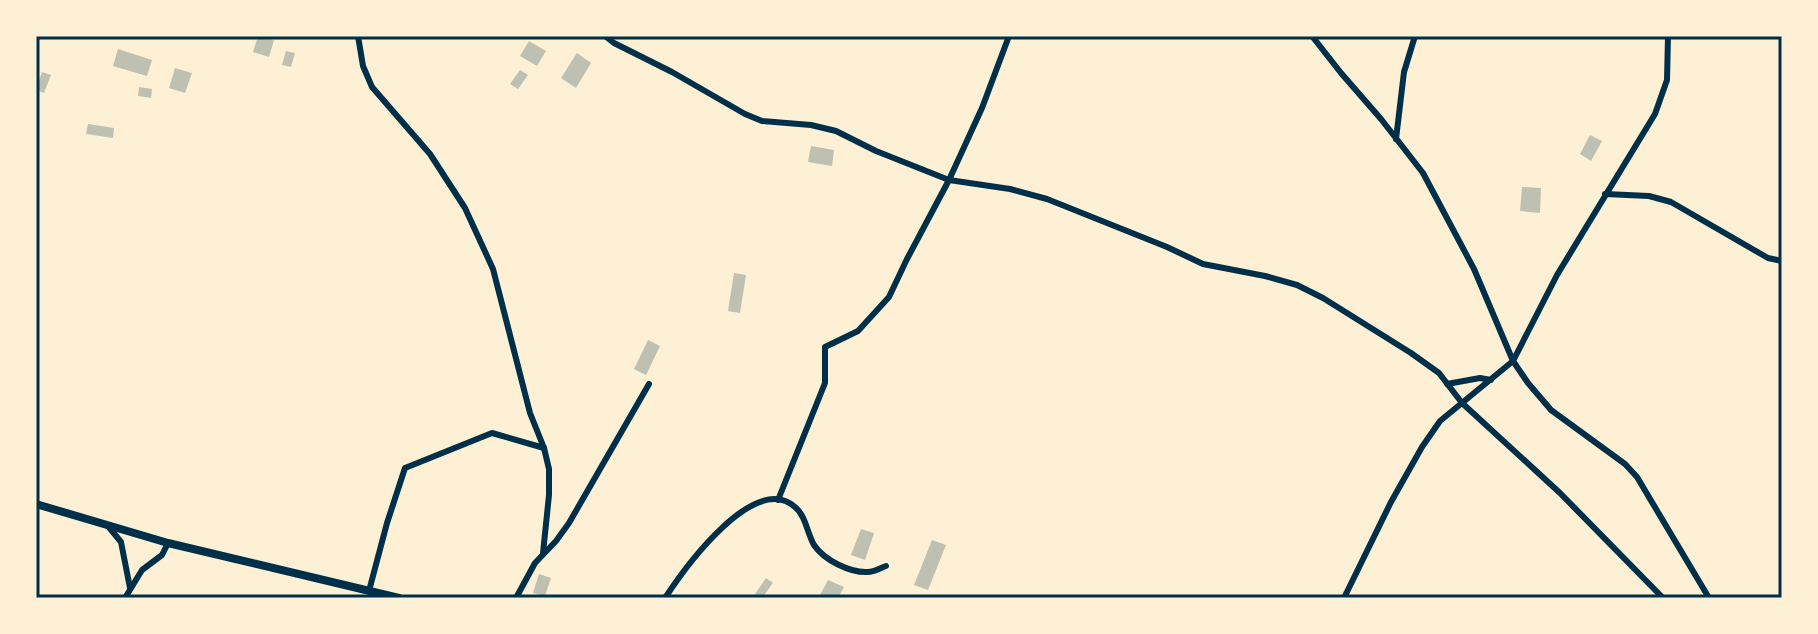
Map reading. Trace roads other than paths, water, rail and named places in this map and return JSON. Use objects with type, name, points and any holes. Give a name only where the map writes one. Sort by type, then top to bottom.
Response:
[{"type":"main road","points":[[36,504],[168,543],[399,598]]},
{"type":"street","points":[[358,36],[363,66],[372,87],[430,154],[465,208],[493,269],[530,413],[549,469],[543,553]]},
{"type":"street","points":[[605,36],[762,121],[811,125],[836,131],[876,151],[949,180],[1010,189],[1047,199],[1203,264],[1297,285],[1323,298],[1439,373],[1462,403],[1560,493],[1663,598]]},
{"type":"street","points":[[778,500],[825,383],[825,347],[858,331],[889,297],[949,180],[982,108],[1009,36]]},
{"type":"street","points":[[1312,36],[1423,173],[1474,269],[1513,361],[1528,383],[1551,410],[1625,464],[1637,477],[1709,598]]},
{"type":"street","points":[[1396,139],[1404,72],[1415,36]]},
{"type":"street","points":[[1344,598],[1380,523],[1440,421],[1513,361],[1557,275],[1655,114],[1667,80],[1668,36]]},
{"type":"street","points":[[1605,194],[1649,196],[1671,202],[1768,258],[1782,261]]},
{"type":"street","points":[[1447,384],[1480,378],[1491,380]]},
{"type":"street","points":[[516,598],[535,563],[569,523],[649,384]]},
{"type":"street","points":[[369,591],[405,468],[492,433],[544,448]]},
{"type":"street","points":[[665,598],[681,573],[724,526],[746,508],[767,498],[787,501],[797,508],[814,544],[824,556],[858,571],[870,572],[886,566]]},
{"type":"street","points":[[108,526],[121,542],[130,589]]},
{"type":"street","points":[[125,598],[142,570],[162,555],[168,543]]}]
